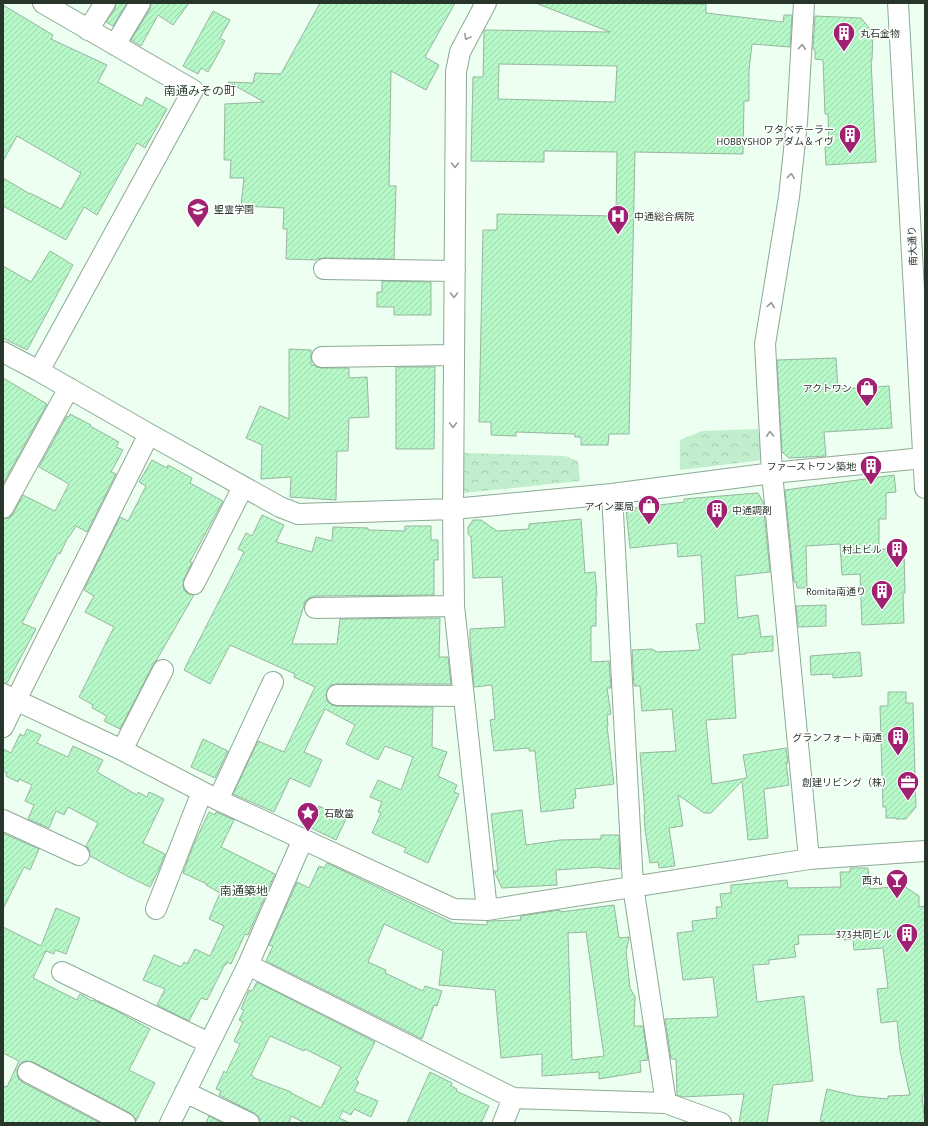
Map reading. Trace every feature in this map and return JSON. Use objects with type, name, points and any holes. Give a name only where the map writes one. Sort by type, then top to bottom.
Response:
[{"type":"street","points":[[39,371],[193,90],[43,3]]},
{"type":"street","points":[[88,30],[105,3]]},
{"type":"street","points":[[115,45],[140,3]]},
{"type":"street","points":[[486,3],[460,52],[456,72],[453,509],[454,606],[487,910]]},
{"type":"street","points":[[804,3],[797,122],[790,197],[765,344],[772,473],[809,859]]},
{"type":"street","name":"南大通り","points":[[898,3],[922,367],[923,458],[925,488]]},
{"type":"street","points":[[324,269],[454,271]]},
{"type":"street","points":[[3,352],[243,487],[280,507],[298,514],[453,509],[612,494],[772,473],[923,458]]},
{"type":"street","points":[[322,357],[454,355]]},
{"type":"street","points":[[3,508],[69,388]]},
{"type":"street","points":[[3,727],[9,697],[149,434]]},
{"type":"street","points":[[194,584],[243,487]]},
{"type":"street","points":[[612,494],[633,886],[666,1103]]},
{"type":"street","points":[[315,608],[454,606]]},
{"type":"street","points":[[122,750],[163,670]]},
{"type":"street","points":[[156,909],[210,796],[274,682]]},
{"type":"street","points":[[337,695],[464,696]]},
{"type":"street","points":[[9,697],[122,750],[210,796],[454,908],[487,910],[809,859],[925,851]]},
{"type":"street","points":[[3,820],[79,855]]},
{"type":"street","points":[[170,1123],[248,965],[303,839]]},
{"type":"street","points":[[248,965],[513,1098],[666,1103],[721,1123]]},
{"type":"street","points":[[62,972],[209,1043]]},
{"type":"street","points":[[28,1072],[125,1123]]},
{"type":"street","points":[[185,1092],[249,1123]]},
{"type":"street","points":[[502,1123],[513,1098]]},
{"type":"green space","points":[[758,429],[763,460],[680,470],[680,440],[702,431]]},
{"type":"green space","points":[[464,453],[565,456],[578,461],[580,481],[464,493]]},
{"type":"building","points":[[116,3],[127,3],[113,26],[106,22],[115,9]]},
{"type":"building","points":[[151,3],[189,3],[173,25],[158,15],[141,46],[131,40],[150,9]]},
{"type":"building","points":[[320,3],[455,3],[425,57],[439,65],[426,90],[391,71],[389,186],[396,186],[394,259],[286,259],[287,229],[283,229],[284,208],[241,206],[244,178],[230,178],[231,160],[224,160],[225,104],[264,102],[228,82],[253,83],[255,73],[281,74]]},
{"type":"building","points":[[538,4],[706,4],[706,13],[783,22],[784,15],[792,15],[790,47],[752,44],[749,70],[749,101],[744,101],[743,154],[635,152],[629,434],[609,434],[608,445],[581,445],[581,437],[575,437],[575,434],[516,432],[516,436],[491,435],[491,422],[479,422],[483,230],[497,230],[497,214],[616,216],[617,152],[544,151],[544,162],[471,161],[473,77],[483,77],[485,30],[610,32]],"holes":[[[499,64],[617,66],[615,102],[498,99]]]},
{"type":"building","points":[[3,5],[53,35],[51,39],[107,65],[98,82],[142,106],[146,97],[167,109],[145,148],[137,143],[97,215],[84,207],[66,240],[3,206],[3,178],[30,194],[61,209],[81,173],[17,136],[3,161]]},
{"type":"building","points":[[213,11],[230,20],[220,38],[225,41],[208,72],[201,68],[198,74],[183,66]]},
{"type":"building","points":[[815,16],[861,18],[873,33],[871,60],[876,162],[826,165],[825,147],[829,147],[828,114],[825,114],[823,60],[815,59],[815,50],[813,49]]},
{"type":"building","points":[[50,251],[73,265],[27,350],[3,338],[3,266],[31,282]]},
{"type":"building","points":[[382,281],[431,282],[431,315],[394,315],[394,307],[377,307],[377,292],[382,292]]},
{"type":"building","points":[[289,349],[311,350],[311,365],[322,368],[349,368],[349,378],[367,377],[369,417],[349,418],[348,451],[337,451],[336,500],[290,497],[291,477],[261,479],[262,445],[246,438],[260,406],[289,419]]},
{"type":"building","points":[[836,358],[838,389],[889,386],[892,428],[824,432],[826,456],[789,458],[782,452],[777,360]]},
{"type":"building","points":[[396,367],[435,367],[434,449],[396,449]]},
{"type":"building","points":[[3,378],[47,404],[3,484]]},
{"type":"building","points":[[70,414],[119,442],[116,447],[123,450],[111,472],[116,474],[87,532],[76,526],[68,537],[60,554],[58,553],[22,623],[36,629],[7,683],[3,683],[3,519],[9,518],[13,514],[23,495],[55,511],[69,484],[39,467],[67,416],[69,417]]},
{"type":"building","points":[[152,460],[167,468],[168,465],[192,478],[190,483],[223,501],[190,562],[192,563],[184,579],[184,590],[188,594],[194,595],[153,665],[120,729],[104,721],[107,716],[92,708],[93,705],[79,697],[114,627],[85,612],[94,596],[84,590],[120,517],[128,521],[146,486],[139,482]]},
{"type":"building","points":[[894,475],[896,492],[886,493],[886,519],[879,519],[879,549],[904,549],[904,623],[862,625],[860,574],[842,575],[840,544],[806,546],[807,588],[797,588],[796,582],[794,582],[785,490]]},
{"type":"building","points":[[758,493],[763,502],[770,572],[735,576],[738,618],[758,615],[761,637],[773,636],[773,651],[732,655],[736,718],[706,720],[712,784],[747,778],[743,755],[786,748],[788,763],[786,763],[789,785],[764,789],[768,838],[748,840],[742,781],[711,813],[704,813],[678,795],[683,826],[669,828],[675,866],[659,868],[658,862],[650,863],[645,829],[640,753],[676,751],[672,709],[642,711],[640,686],[634,686],[632,650],[652,649],[657,652],[700,650],[696,624],[705,623],[701,555],[678,557],[677,543],[630,548],[626,509],[684,502],[684,499]]},
{"type":"building","points":[[262,515],[284,525],[276,542],[312,552],[316,537],[332,541],[333,527],[405,531],[405,526],[431,526],[431,540],[438,540],[438,560],[434,560],[434,595],[315,596],[309,598],[305,602],[292,644],[337,644],[340,619],[440,618],[439,657],[448,657],[451,684],[337,684],[331,685],[327,690],[326,695],[327,701],[332,705],[337,706],[433,707],[432,747],[447,752],[438,776],[457,785],[454,792],[459,794],[428,863],[404,852],[406,848],[372,833],[381,813],[378,812],[382,802],[370,797],[378,780],[401,790],[413,757],[385,746],[378,760],[346,744],[355,725],[325,709],[304,752],[322,760],[310,787],[290,778],[274,812],[233,794],[258,741],[284,752],[315,687],[294,677],[295,674],[230,645],[210,684],[184,670],[244,552],[238,549],[246,533],[252,536]]},
{"type":"building","points":[[581,519],[585,573],[595,572],[597,595],[596,626],[591,626],[591,662],[609,661],[611,688],[607,688],[611,714],[607,715],[607,726],[614,784],[575,789],[576,798],[573,799],[574,808],[541,812],[535,751],[529,751],[529,748],[494,751],[490,720],[495,719],[492,685],[474,687],[470,629],[505,627],[502,577],[473,578],[471,537],[468,534],[468,527],[473,520],[481,520],[497,531],[529,529],[529,524]]},
{"type":"building","points":[[826,605],[826,626],[798,627],[796,606]]},
{"type":"building","points":[[860,652],[862,676],[833,678],[833,674],[811,675],[810,656]]},
{"type":"building","name":"グランフォート南通","points":[[888,692],[906,692],[906,703],[913,703],[916,807],[906,819],[886,818],[886,807],[883,807],[880,706],[888,706]]},
{"type":"building","points":[[27,729],[41,735],[37,743],[68,757],[73,746],[103,760],[97,772],[137,795],[138,792],[147,797],[149,792],[164,799],[143,843],[165,854],[150,887],[90,856],[89,849],[86,846],[98,823],[68,807],[64,815],[56,811],[49,828],[28,819],[34,805],[25,801],[32,785],[19,779],[18,782],[6,776],[7,773],[3,771],[3,749],[11,753],[20,734],[24,736]]},
{"type":"building","points":[[203,739],[228,751],[215,778],[191,767]]},
{"type":"building","points":[[319,806],[346,819],[336,840],[309,827]]},
{"type":"building","points":[[522,810],[526,845],[560,840],[601,839],[601,835],[619,835],[620,869],[601,867],[556,870],[557,885],[502,888],[494,871],[498,871],[491,814]]},
{"type":"building","points":[[209,812],[215,815],[216,812],[234,820],[221,847],[275,874],[248,935],[245,934],[231,964],[227,962],[226,965],[225,964],[207,1000],[201,998],[189,1021],[157,1005],[165,989],[143,980],[154,955],[181,967],[184,962],[187,964],[195,949],[210,956],[224,926],[209,919],[220,893],[206,885],[207,884],[183,873],[193,846]]},
{"type":"building","points":[[3,833],[39,849],[30,870],[24,867],[3,909]]},
{"type":"building","points":[[327,863],[453,923],[487,925],[487,921],[521,920],[520,916],[560,910],[560,912],[614,905],[619,938],[629,937],[626,951],[630,988],[635,997],[634,1026],[643,1026],[648,1060],[640,1061],[641,1072],[599,1079],[599,1072],[542,1076],[542,1054],[501,1058],[495,990],[439,985],[443,951],[384,924],[368,962],[386,970],[385,973],[423,991],[425,986],[442,991],[437,1006],[434,1005],[422,1039],[266,961],[273,946],[269,945],[297,882],[309,888],[319,866],[324,868]],"holes":[[[586,932],[604,1056],[572,1060],[568,933]]]},
{"type":"building","points":[[850,868],[868,868],[870,889],[904,886],[919,896],[919,907],[925,906],[925,1096],[922,1096],[925,1123],[829,1123],[820,1121],[827,1089],[856,1096],[888,1099],[888,1096],[910,1095],[900,1051],[897,1021],[881,1023],[877,989],[888,988],[883,948],[854,950],[853,939],[844,940],[843,934],[798,935],[799,944],[794,945],[796,957],[769,960],[769,964],[753,965],[757,1002],[804,996],[813,1081],[773,1085],[767,1123],[739,1123],[744,1094],[682,1097],[677,1095],[676,1059],[671,1059],[665,1019],[718,1017],[713,977],[683,980],[677,933],[693,931],[692,921],[717,918],[716,907],[722,907],[720,894],[731,893],[731,885],[787,880],[788,888],[841,887],[840,872],[850,872]]},
{"type":"building","points":[[56,908],[80,918],[66,954],[55,950],[54,954],[46,951],[33,978],[77,1000],[80,994],[92,1001],[93,1000],[115,1010],[150,1029],[129,1070],[155,1083],[136,1121],[130,1113],[33,1062],[28,1061],[22,1062],[18,1067],[18,1078],[22,1082],[100,1123],[3,1123],[3,1086],[7,1087],[19,1061],[3,1053],[3,927],[41,946]]},
{"type":"building","points":[[257,982],[375,1042],[356,1080],[359,1082],[354,1091],[378,1101],[371,1117],[354,1109],[351,1115],[343,1111],[339,1118],[350,1123],[305,1123],[291,1116],[289,1123],[260,1123],[259,1117],[254,1113],[219,1095],[221,1091],[216,1089],[224,1071],[226,1073],[240,1044],[234,1041],[243,1022],[239,1020],[244,1010],[241,1009],[249,990],[252,991]],"holes":[[[270,1036],[304,1051],[305,1049],[341,1067],[321,1108],[291,1092],[254,1078],[251,1075]]]},
{"type":"building","points":[[430,1072],[452,1083],[451,1086],[457,1089],[456,1091],[489,1106],[481,1123],[407,1123]]},
{"type":"building","points":[[209,1116],[223,1123],[206,1123]]},
{"type":"place","name":"丸石金物","points":[[844,52]]},
{"type":"place","name":"ワタベテーラー HOBBYSHOP アダム＆イヴ","points":[[850,154]]},
{"type":"place","name":"聖霊学園","points":[[198,228]]},
{"type":"place","name":"中通総合病院","points":[[618,236]]},
{"type":"place","name":"アクトワン","points":[[867,408]]},
{"type":"place","name":"ファーストワン築地","points":[[871,486]]},
{"type":"place","name":"アイン薬局","points":[[649,526]]},
{"type":"place","name":"中通調剤","points":[[717,530]]},
{"type":"place","name":"村上ビル","points":[[897,568]]},
{"type":"place","name":"Romita南通り","points":[[882,610]]},
{"type":"place","name":"グランフォート南通","points":[[898,756]]},
{"type":"place","name":"創建リビング（株）","points":[[908,802]]},
{"type":"place","name":"石敢當","points":[[308,832]]},
{"type":"place","name":"西丸","points":[[897,900]]},
{"type":"place","name":"373共同ビル","points":[[907,954]]},
{"type":"district","name":"南通みその町","points":[[200,91]]},
{"type":"district","name":"南通築地","points":[[244,891]]}]
